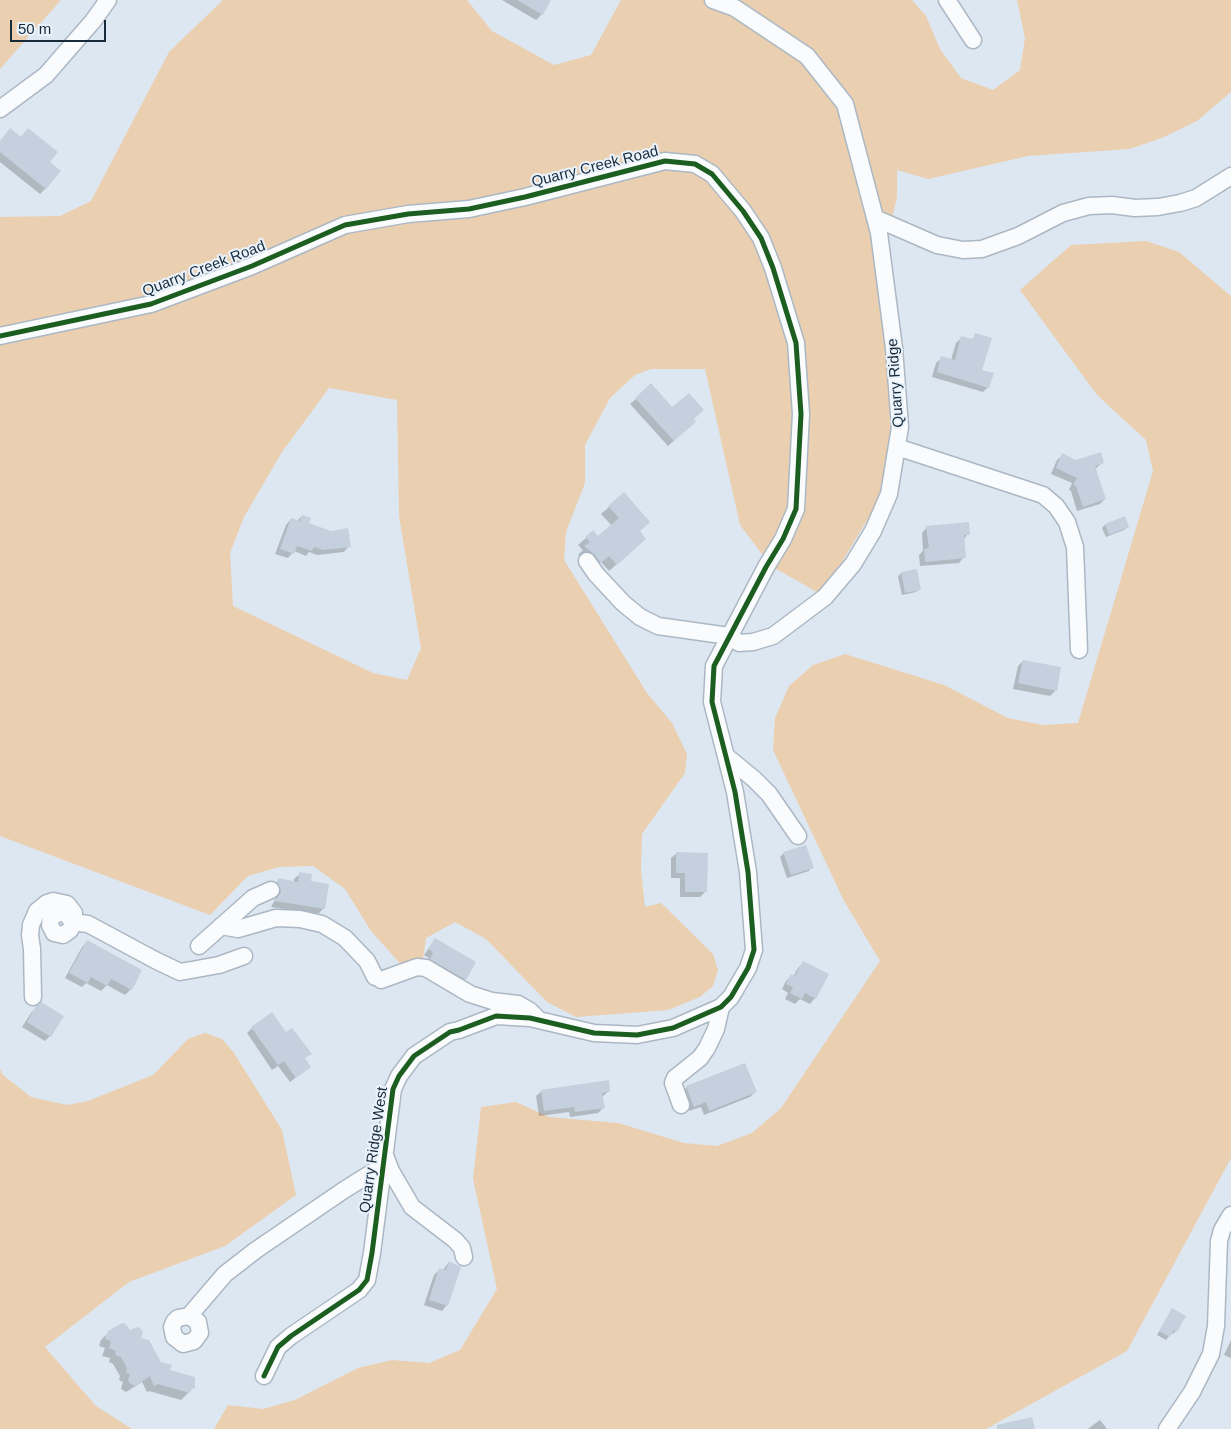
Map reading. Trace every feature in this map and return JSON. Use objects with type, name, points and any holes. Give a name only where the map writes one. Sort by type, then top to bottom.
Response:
[{"type":"street","points":[[0,109],[46,75],[93,21],[108,0]]},
{"type":"street","name":"Quarry Ridge","points":[[587,561],[616,596],[640,617],[658,626],[729,636],[739,643],[753,642],[774,636],[825,597],[853,564],[873,531],[889,494],[900,427],[894,348],[879,233],[845,104],[807,56],[735,8],[713,0]]},
{"type":"street","points":[[948,0],[972,40]]},
{"type":"street","name":"Quarry Creek Road","points":[[0,336],[150,304],[252,266],[345,225],[408,214],[469,209],[525,197],[665,161],[695,164],[712,174],[761,238],[774,268],[797,352],[801,414],[796,509],[783,539],[729,636]]},
{"type":"street","points":[[875,218],[937,246],[963,250],[982,249],[1018,236],[1042,222],[1090,206],[1112,205],[1135,208],[1158,207],[1180,203],[1196,198],[1231,176]]},
{"type":"street","points":[[897,447],[1043,495],[1056,506],[1067,522],[1075,547],[1079,650]]},
{"type":"street","name":"Quarry Ridge West","points":[[264,1376],[278,1347],[291,1336],[359,1290],[367,1280],[395,1082],[414,1056],[450,1032],[496,1016],[513,1016],[538,1020],[594,1033],[637,1035],[673,1028],[721,1007],[739,985],[748,968],[754,950],[748,872],[735,792],[712,702],[714,666],[729,636]]},
{"type":"street","points":[[726,756],[769,794],[798,836]]},
{"type":"street","points":[[199,946],[253,898],[271,890]]},
{"type":"street","points":[[33,997],[30,935],[32,919],[40,907],[54,901],[67,904],[74,912],[72,922],[88,924],[180,972],[219,965],[244,956]]},
{"type":"street","points":[[221,926],[238,929],[276,918],[300,919],[322,924],[345,938],[367,961],[378,979],[417,967],[426,968],[470,994],[492,1001],[518,1004],[530,1011],[538,1020]]},
{"type":"street","points":[[681,1105],[673,1083],[675,1078],[700,1058],[707,1048],[716,1029],[721,1007]]},
{"type":"street","points":[[189,1316],[225,1274],[256,1250],[385,1161],[412,1206],[455,1240],[462,1248],[464,1257]]},
{"type":"street","points":[[1167,1429],[1192,1392],[1211,1354],[1216,1326],[1219,1241],[1222,1230],[1231,1215]]},
{"type":"shaded area","points":[[0,0],[61,0],[0,69]]},
{"type":"shaded area","points":[[223,0],[467,0],[492,31],[554,65],[591,55],[621,0],[912,0],[926,16],[940,49],[961,78],[993,90],[1020,70],[1025,38],[1017,0],[1231,0],[1231,92],[1197,121],[1164,137],[1130,149],[1028,156],[928,179],[897,170],[897,197],[883,259],[895,474],[822,595],[771,566],[740,525],[705,369],[651,369],[635,375],[610,398],[585,445],[585,483],[566,532],[564,560],[647,693],[672,723],[687,754],[685,773],[642,834],[641,871],[645,907],[661,903],[713,954],[718,970],[713,986],[700,997],[668,1010],[576,1017],[547,1002],[486,939],[455,922],[426,938],[421,973],[405,969],[371,931],[345,889],[313,866],[279,867],[248,876],[210,915],[0,836],[0,217],[60,216],[91,201],[169,52]],"holes":[[[329,388],[397,400],[399,516],[421,648],[407,680],[373,673],[233,606],[230,553],[244,517],[282,452]]]},
{"type":"shaded area","points":[[1146,241],[1179,252],[1231,296],[1231,1158],[1127,1351],[986,1429],[214,1429],[228,1405],[263,1409],[295,1400],[358,1368],[392,1360],[429,1363],[460,1350],[497,1289],[473,1179],[481,1107],[516,1102],[549,1117],[618,1123],[684,1143],[717,1146],[752,1133],[781,1108],[880,961],[844,901],[773,750],[775,718],[789,686],[813,665],[845,654],[944,685],[1008,718],[1043,725],[1078,723],[1153,471],[1146,440],[1097,395],[1020,290],[1071,245]]},
{"type":"shaded area","points":[[205,1033],[222,1039],[234,1053],[282,1130],[296,1195],[225,1246],[129,1282],[45,1347],[96,1406],[132,1429],[0,1429],[0,1069],[3,1075],[31,1097],[67,1105],[88,1101],[153,1075],[188,1039]]},
{"type":"building","points":[[517,0],[551,0],[543,15]]},
{"type":"building","points":[[10,128],[21,137],[28,128],[58,152],[50,162],[61,171],[46,189],[0,152],[0,141]]},
{"type":"building","points":[[975,333],[992,338],[982,370],[994,373],[989,388],[937,372],[941,356],[955,360],[961,336],[973,339]]},
{"type":"building","points":[[651,383],[672,407],[689,393],[704,410],[694,419],[696,422],[674,441],[635,398]]},
{"type":"building","points":[[1101,452],[1104,463],[1095,466],[1106,499],[1083,507],[1076,486],[1073,485],[1077,478],[1056,468],[1062,453],[1076,460]]},
{"type":"building","points":[[624,492],[650,522],[640,531],[646,539],[617,565],[609,556],[601,563],[584,546],[590,542],[585,537],[593,530],[598,536],[619,518],[608,506]]},
{"type":"building","points":[[302,515],[311,518],[309,523],[331,531],[348,528],[351,547],[323,550],[314,547],[312,551],[297,546],[294,554],[280,549],[291,518],[300,521]]},
{"type":"building","points":[[1125,516],[1129,527],[1109,535],[1105,524]]},
{"type":"building","points":[[969,522],[970,535],[964,535],[966,558],[925,562],[924,549],[929,548],[926,526]]},
{"type":"building","points":[[917,569],[921,590],[905,593],[901,572]]},
{"type":"building","points":[[1023,660],[1061,667],[1057,691],[1018,683]]},
{"type":"building","points":[[806,845],[814,868],[791,875],[783,852]]},
{"type":"building","points":[[676,852],[708,853],[707,892],[685,892],[685,873],[676,873]]},
{"type":"building","points":[[299,872],[312,874],[311,881],[329,884],[325,909],[275,901],[281,892],[278,878],[298,882]]},
{"type":"building","points":[[435,938],[476,962],[466,980],[430,959],[433,952],[428,949]]},
{"type":"building","points":[[87,940],[142,970],[132,990],[111,979],[107,986],[91,977],[88,983],[69,973]]},
{"type":"building","points":[[803,961],[829,974],[816,999],[805,993],[802,999],[790,993],[793,987],[786,984],[791,974],[795,976]]},
{"type":"building","points":[[41,1002],[64,1016],[51,1037],[27,1022],[36,1006]]},
{"type":"building","points":[[272,1012],[286,1032],[292,1028],[312,1054],[305,1058],[311,1067],[296,1078],[284,1061],[278,1065],[251,1027]]},
{"type":"building","points":[[745,1063],[757,1092],[709,1111],[706,1102],[694,1107],[686,1086]]},
{"type":"building","points":[[609,1080],[610,1091],[602,1093],[605,1108],[575,1112],[574,1107],[544,1111],[541,1090]]},
{"type":"building","points":[[449,1261],[461,1267],[448,1306],[429,1300],[439,1268],[446,1270]]},
{"type":"building","points":[[1172,1308],[1186,1316],[1177,1332],[1174,1330],[1170,1337],[1159,1331]]},
{"type":"building","points":[[122,1323],[126,1324],[130,1330],[137,1327],[141,1329],[143,1332],[141,1338],[149,1340],[161,1362],[172,1365],[170,1370],[195,1377],[195,1388],[191,1389],[190,1393],[158,1384],[154,1386],[150,1376],[135,1386],[131,1384],[128,1381],[130,1374],[126,1373],[127,1368],[121,1357],[115,1355],[116,1351],[109,1348],[111,1341],[105,1339],[108,1331]]},
{"type":"building","points":[[1032,1417],[1035,1429],[997,1429],[997,1425]]},
{"type":"cycle path","points":[[0,336],[151,304],[252,266],[345,225],[408,214],[469,209],[525,197],[665,161],[695,164],[712,174],[743,211],[761,238],[773,268],[796,343],[801,414],[796,509],[783,539],[766,567],[714,666],[712,702],[735,792],[748,872],[754,950],[748,968],[731,997],[721,1007],[673,1028],[637,1035],[594,1033],[530,1018],[496,1016],[450,1032],[414,1056],[399,1076],[393,1089],[367,1280],[359,1290],[291,1336],[278,1347],[264,1376]]}]
